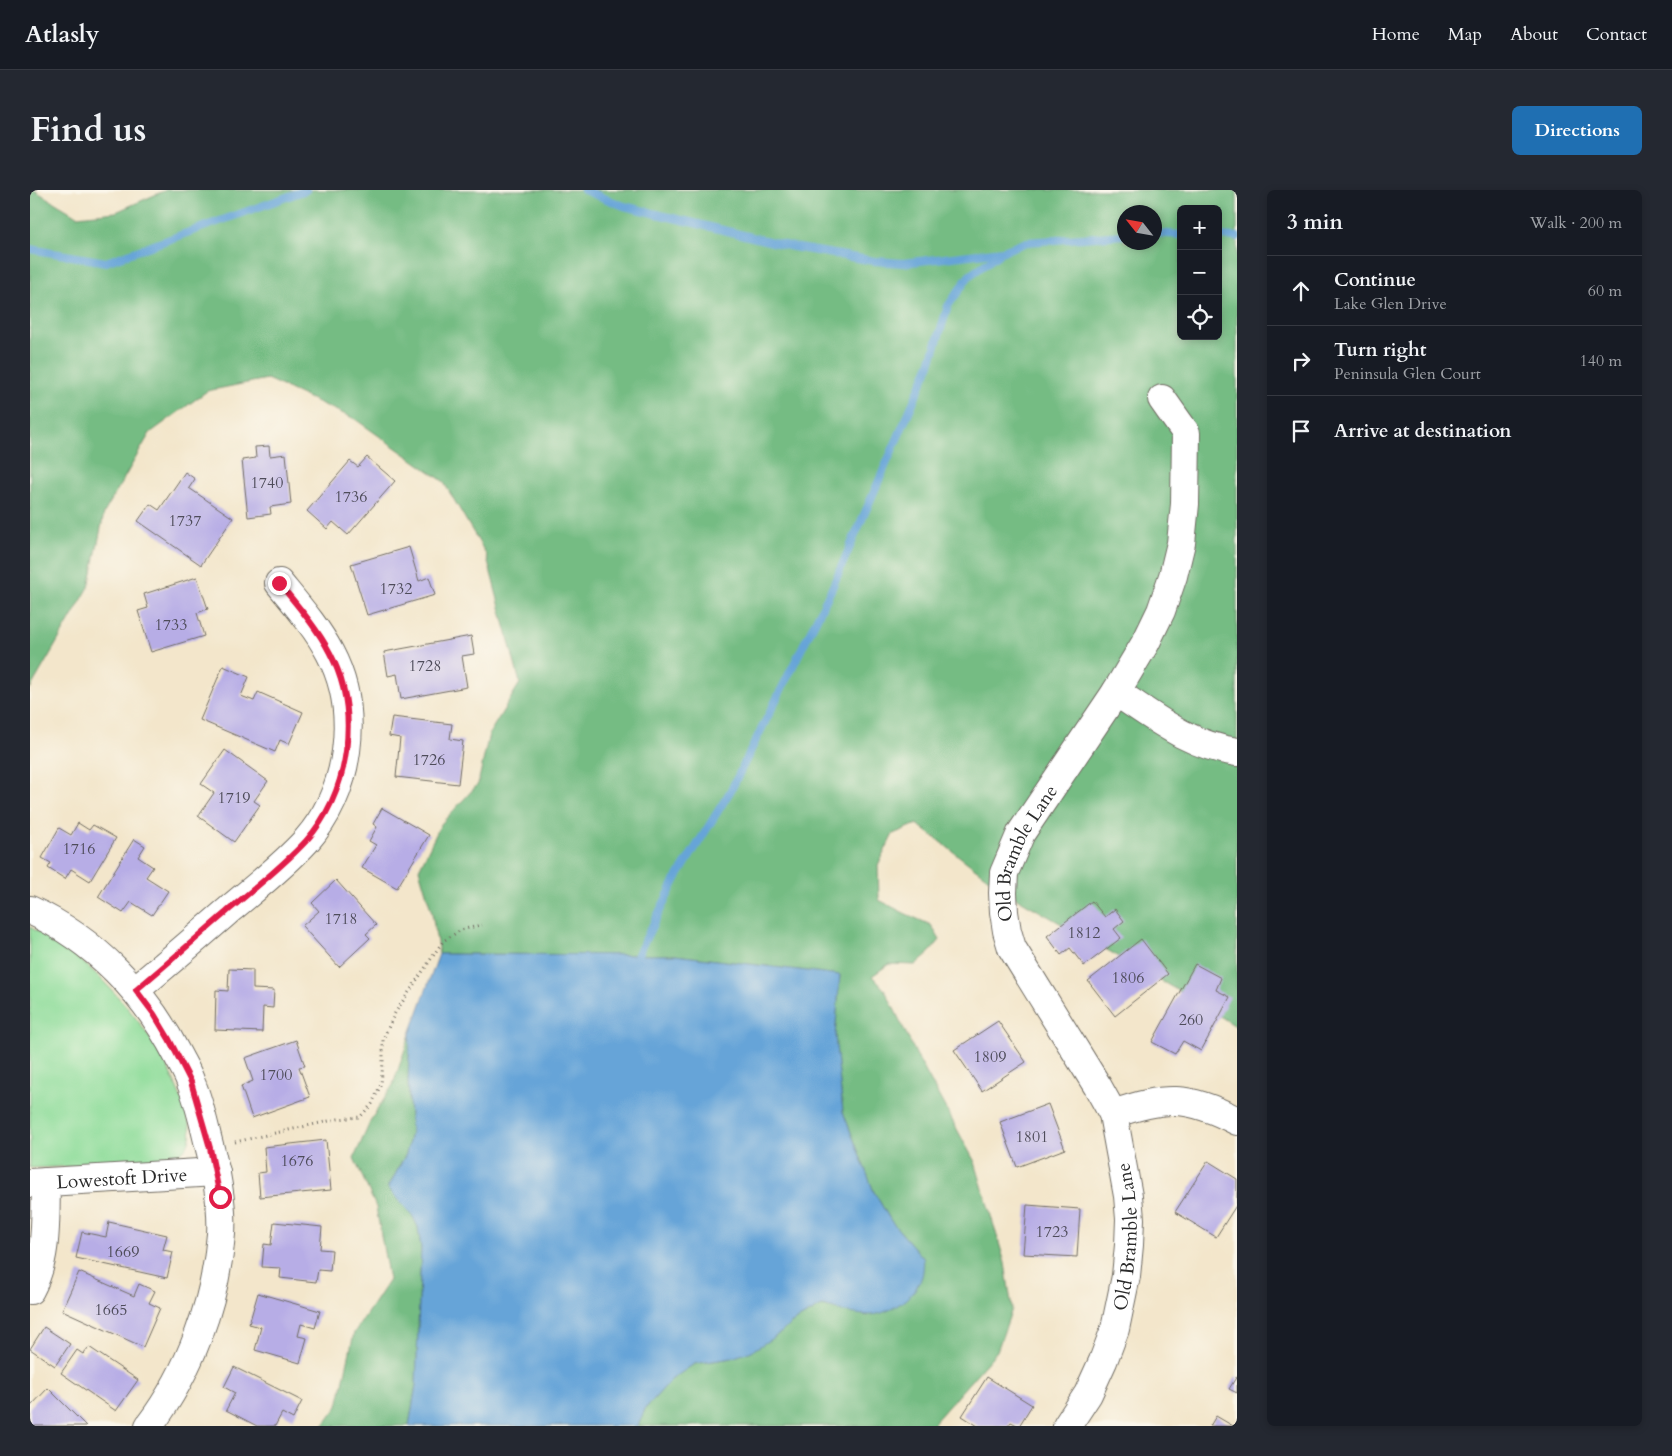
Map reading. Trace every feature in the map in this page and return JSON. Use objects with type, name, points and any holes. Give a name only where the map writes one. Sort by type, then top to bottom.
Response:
[{"type":"street","name":"Old Bramble Lane","points":[[1067,1426],[1088,1394],[1115,1329],[1126,1276],[1130,1220],[1113,1114],[1093,1078],[1012,948],[1007,931],[1003,893],[1004,873],[1021,833],[1116,692],[1146,642],[1161,612],[1173,576],[1181,543],[1185,504],[1186,433],[1162,398]]},
{"type":"street","points":[[136,990],[279,866],[306,840],[326,812],[339,782],[346,752],[348,718],[342,684],[330,653],[310,622],[279,583]]},
{"type":"street","points":[[1116,692],[1186,737],[1212,747],[1237,752]]},
{"type":"street","points":[[30,910],[44,916],[74,935],[110,964],[136,990],[154,1014],[191,1082],[213,1160],[220,1197],[221,1233],[214,1280],[189,1361],[172,1392],[149,1426]]},
{"type":"street","points":[[1113,1114],[1152,1102],[1178,1100],[1196,1103],[1217,1110],[1237,1121]]},
{"type":"street","name":"Lowestoft Drive","points":[[38,1182],[213,1160]]},
{"type":"street","points":[[30,1290],[40,1266],[44,1244],[38,1182]]},
{"type":"path","points":[[213,1160],[338,1120],[360,1117],[372,1104],[381,1084],[383,1039],[395,1013],[443,941],[461,930],[482,925]]},
{"type":"green space","points":[[30,190],[34,190],[77,216],[116,212],[166,190],[1237,190],[1237,1027],[1196,1001],[1006,892],[917,824],[893,834],[878,865],[879,900],[931,925],[940,940],[915,965],[889,964],[872,976],[885,990],[919,1060],[975,1162],[1005,1263],[1012,1309],[997,1351],[931,1426],[638,1426],[645,1409],[671,1379],[694,1364],[732,1358],[782,1332],[790,1324],[822,1306],[868,1316],[924,1259],[891,1221],[874,1192],[843,1112],[835,1036],[840,975],[675,955],[439,954],[432,913],[419,869],[441,824],[478,784],[489,734],[520,683],[486,554],[443,481],[355,419],[267,379],[207,391],[150,433],[104,513],[89,587],[30,689]]},
{"type":"green space","points":[[30,927],[70,952],[98,976],[131,1012],[153,1042],[171,1074],[189,1124],[190,1138],[188,1143],[176,1156],[163,1163],[30,1168]]},
{"type":"green space","points":[[410,1034],[408,1081],[411,1133],[406,1154],[388,1188],[412,1215],[418,1227],[421,1248],[416,1385],[409,1426],[323,1426],[338,1406],[354,1333],[389,1280],[376,1207],[354,1158],[372,1118],[393,1085]]},
{"type":"water","points":[[439,954],[675,955],[840,975],[835,1036],[843,1112],[874,1192],[891,1221],[924,1259],[922,1276],[916,1288],[898,1305],[875,1315],[856,1314],[822,1306],[790,1324],[782,1332],[752,1351],[732,1358],[694,1364],[671,1380],[645,1409],[638,1426],[409,1426],[416,1385],[421,1248],[418,1227],[412,1215],[388,1188],[406,1154],[411,1133],[408,1081],[410,1034]]},
{"type":"building","points":[[269,446],[270,456],[286,454],[291,504],[270,507],[271,514],[248,517],[242,460],[256,458],[255,447]]},
{"type":"building","points":[[367,457],[395,481],[348,535],[333,522],[327,529],[307,511],[350,461],[358,467]]},
{"type":"building","points":[[185,472],[195,479],[189,488],[233,518],[201,565],[138,521],[150,504],[159,510]]},
{"type":"building","points":[[409,547],[419,581],[429,577],[435,595],[367,615],[351,564]]},
{"type":"building","points":[[197,577],[208,609],[197,613],[204,636],[151,652],[138,611],[148,608],[144,594]]},
{"type":"building","points":[[471,636],[474,654],[462,656],[467,687],[401,699],[397,674],[388,676],[384,652]]},
{"type":"building","points":[[223,666],[249,677],[241,696],[254,701],[258,692],[303,712],[289,744],[280,740],[275,752],[200,720]]},
{"type":"building","points":[[392,717],[452,724],[450,739],[463,741],[458,784],[396,777],[400,738],[389,736]]},
{"type":"building","points":[[225,750],[268,781],[254,801],[260,805],[234,842],[198,816],[214,793],[201,784]]},
{"type":"building","points":[[382,808],[429,835],[397,888],[362,868],[376,845],[369,841],[377,827],[373,824]]},
{"type":"building","points":[[78,823],[89,830],[93,825],[116,838],[90,881],[71,869],[65,879],[48,868],[51,863],[42,858],[59,828],[71,835]]},
{"type":"building","points":[[134,839],[145,846],[138,857],[153,867],[146,877],[168,891],[152,915],[131,902],[123,913],[98,897]]},
{"type":"building","points":[[336,880],[376,925],[366,934],[370,938],[339,967],[302,926],[319,911],[312,903]]},
{"type":"building","points":[[1092,901],[1105,917],[1115,909],[1124,921],[1114,929],[1121,938],[1084,966],[1070,948],[1061,955],[1047,936]]},
{"type":"building","points":[[1141,939],[1168,974],[1115,1016],[1088,981]]},
{"type":"building","points":[[1195,964],[1221,978],[1216,990],[1230,997],[1201,1051],[1183,1041],[1175,1054],[1152,1042]]},
{"type":"building","points":[[229,969],[253,970],[253,989],[274,990],[273,1008],[263,1007],[262,1032],[215,1030],[216,990],[228,991]]},
{"type":"building","points":[[998,1021],[1026,1062],[982,1091],[954,1050]]},
{"type":"building","points":[[296,1040],[305,1066],[299,1067],[310,1097],[252,1118],[241,1086],[253,1081],[245,1058]]},
{"type":"building","points":[[1048,1104],[1065,1149],[1017,1167],[1000,1122]]},
{"type":"building","points":[[326,1140],[331,1190],[260,1197],[258,1173],[266,1172],[264,1147]]},
{"type":"building","points":[[1208,1161],[1237,1179],[1237,1204],[1216,1237],[1175,1212]]},
{"type":"building","points":[[1027,1205],[1080,1209],[1077,1257],[1023,1254]]},
{"type":"building","points":[[109,1222],[167,1235],[163,1250],[173,1252],[167,1278],[76,1258],[82,1232],[106,1237]]},
{"type":"building","points":[[274,1222],[322,1227],[320,1249],[332,1250],[330,1271],[318,1270],[316,1282],[280,1278],[281,1268],[262,1267],[264,1244],[271,1245]]},
{"type":"building","points":[[79,1272],[134,1296],[139,1284],[155,1291],[149,1303],[160,1308],[143,1347],[62,1310]]},
{"type":"building","points":[[258,1293],[320,1311],[315,1328],[301,1324],[298,1336],[307,1338],[300,1363],[255,1350],[261,1327],[249,1324]]},
{"type":"building","points":[[44,1327],[70,1344],[55,1366],[30,1349]]},
{"type":"building","points":[[89,1347],[138,1380],[116,1411],[61,1373],[77,1350],[83,1354]]},
{"type":"building","points":[[234,1367],[302,1401],[293,1419],[282,1413],[275,1426],[257,1426],[226,1410],[235,1393],[224,1387]]},
{"type":"building","points":[[1237,1376],[1237,1393],[1229,1389]]},
{"type":"building","points":[[987,1377],[1032,1405],[1019,1426],[1011,1422],[1008,1426],[978,1426],[962,1416]]},
{"type":"building","points":[[48,1388],[86,1426],[32,1426],[30,1424],[30,1407]]},
{"type":"building","points":[[1216,1416],[1233,1426],[1210,1426]]},
{"type":"waterway","points":[[30,249],[106,262],[306,190]]},
{"type":"waterway","points":[[584,190],[624,206],[793,247],[874,261],[903,263],[1003,251],[1027,242],[1117,236]]},
{"type":"waterway","points":[[1162,234],[1177,235]]},
{"type":"waterway","points":[[1222,236],[1237,237]]},
{"type":"waterway","points":[[636,964],[638,954],[676,879],[731,790],[832,588],[930,364],[948,306],[969,276],[1003,251]]},
{"type":"route","points":[[220,1197],[210,1148],[191,1082],[169,1039],[154,1014],[136,990],[279,866],[306,840],[326,812],[339,782],[346,752],[348,718],[342,684],[330,653],[310,622],[279,583]]}]
